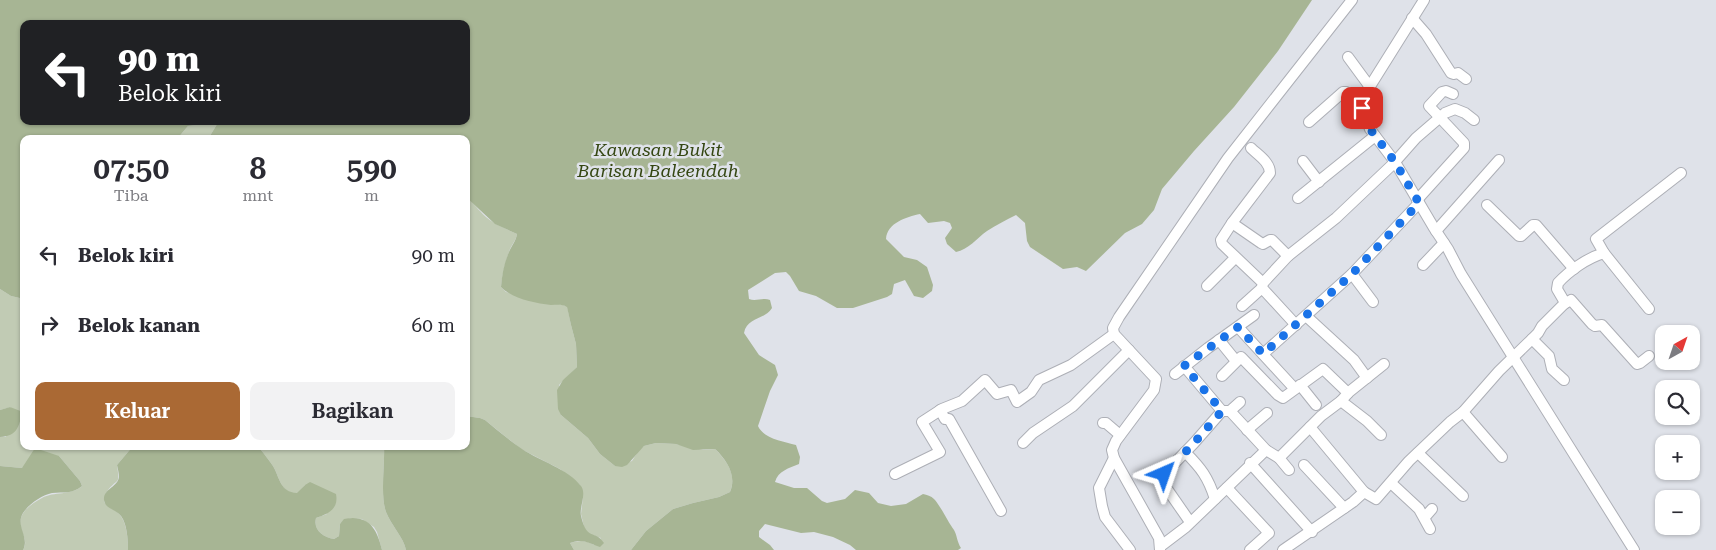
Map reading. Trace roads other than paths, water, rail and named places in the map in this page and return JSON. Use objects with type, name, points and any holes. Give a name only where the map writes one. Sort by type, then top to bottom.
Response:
[{"type":"street","points":[[1266,450],[1161,548],[1154,529],[1114,458],[1112,450],[1120,435],[1156,386],[1156,380],[1114,334],[1113,328],[1228,158],[1352,0]]},
{"type":"street","points":[[1424,0],[1362,102],[1365,119],[1391,165],[1444,242],[1461,274],[1634,550]]},
{"type":"street","points":[[1412,18],[1426,34],[1452,73],[1458,73],[1466,79]]},
{"type":"street","points":[[1348,57],[1370,87]]},
{"type":"street","points":[[1263,354],[1352,274],[1464,148],[1464,143],[1429,108],[1429,105],[1442,92],[1446,91],[1453,94]]},
{"type":"street","points":[[1309,122],[1343,92],[1362,102]]},
{"type":"street","points":[[1242,306],[1288,256],[1336,218],[1416,138],[1443,120],[1448,111],[1455,109],[1466,113],[1474,120]]},
{"type":"street","points":[[1298,198],[1375,136]]},
{"type":"street","points":[[1251,148],[1270,167],[1270,173],[1232,223],[1221,243],[1235,256],[1296,325]]},
{"type":"street","points":[[1436,230],[1499,160]]},
{"type":"street","points":[[1303,161],[1319,182]]},
{"type":"street","points":[[1649,309],[1596,241],[1597,237],[1681,173]]},
{"type":"street","points":[[1487,204],[1519,236],[1533,225],[1536,225],[1574,269]]},
{"type":"street","points":[[1232,223],[1263,244],[1272,240],[1288,256]]},
{"type":"street","points":[[1423,265],[1444,242]]},
{"type":"street","points":[[1564,304],[1556,286],[1574,269],[1604,253]]},
{"type":"street","points":[[1206,286],[1235,258]]},
{"type":"street","points":[[1352,274],[1373,302]]},
{"type":"street","points":[[1310,427],[1364,492],[1376,499],[1418,453],[1462,412],[1532,340],[1542,326],[1564,304],[1571,300],[1592,324],[1602,326],[1637,364],[1649,356]]},
{"type":"street","points":[[1175,374],[1254,315]]},
{"type":"street","points":[[1306,316],[1354,360],[1367,378]]},
{"type":"street","points":[[1238,327],[1316,405]]},
{"type":"street","points":[[895,474],[940,452],[922,422],[940,410],[962,401],[985,380],[997,394],[1011,390],[1017,402],[1031,392],[1039,380],[1071,364],[1114,334]]},
{"type":"street","points":[[1219,340],[1236,361]]},
{"type":"street","points":[[1532,340],[1550,356],[1552,369],[1564,380]]},
{"type":"street","points":[[1023,443],[1033,433],[1073,406],[1129,350]]},
{"type":"street","points":[[1222,376],[1240,357],[1281,398],[1324,369],[1344,397],[1381,435]]},
{"type":"street","points":[[1279,458],[1310,427],[1384,364]]},
{"type":"street","points":[[1184,366],[1226,411],[1266,450],[1279,458],[1289,470]]},
{"type":"street","points":[[1190,522],[1165,486],[1162,478],[1166,470],[1226,411],[1240,402]]},
{"type":"street","points":[[940,410],[945,419],[949,419],[1001,511]]},
{"type":"street","points":[[1462,412],[1502,457]]},
{"type":"street","points":[[1247,430],[1266,413]]},
{"type":"street","points":[[1103,423],[1106,423],[1120,435]]},
{"type":"street","points":[[1185,452],[1201,468],[1206,476],[1214,499]]},
{"type":"street","points":[[1418,453],[1462,496]]},
{"type":"street","points":[[1114,458],[1099,488],[1102,506],[1105,517],[1130,550]]},
{"type":"street","points":[[1250,464],[1312,532]]},
{"type":"street","points":[[1304,465],[1344,508]]},
{"type":"street","points":[[1391,483],[1412,501],[1425,517],[1430,529]]},
{"type":"street","points":[[1227,488],[1269,534],[1250,550]]},
{"type":"street","points":[[1283,550],[1312,532],[1364,492]]},
{"type":"street","points":[[1425,517],[1432,509]]},
{"type":"park label","name":"Kawasan Bukit Barisan Baleendah","points":[[658,159]]}]
